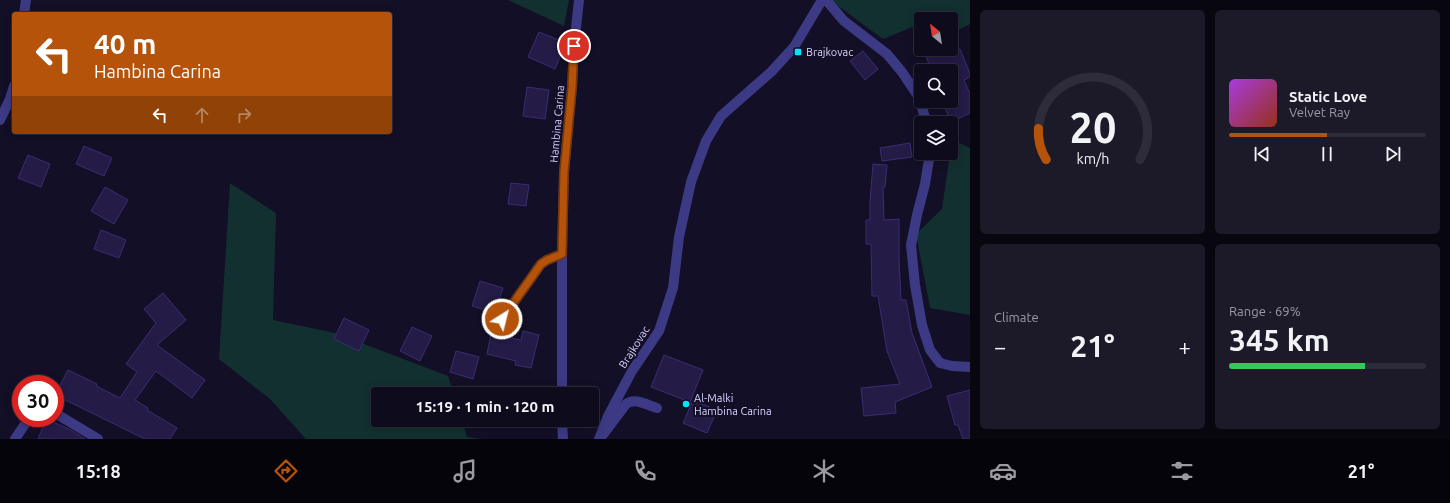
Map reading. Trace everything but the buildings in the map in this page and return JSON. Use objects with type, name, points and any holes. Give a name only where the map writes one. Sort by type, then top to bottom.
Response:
[{"type":"street","points":[[24,12],[26,0]]},
{"type":"street","name":"Hambina Carina","points":[[562,387],[562,254],[564,172],[579,0]]},
{"type":"street","name":"Brajkovac","points":[[599,439],[608,416],[632,371],[659,331],[673,288],[679,237],[690,182],[706,141],[720,116],[771,72],[794,47],[822,0]]},
{"type":"street","points":[[826,0],[844,21],[887,54],[918,96],[925,116]]},
{"type":"street","points":[[0,120],[12,92]]},
{"type":"street","points":[[929,160],[911,245],[915,285],[922,325],[930,350],[940,363],[952,366],[970,367]]},
{"type":"street","points":[[502,319],[541,264],[562,254]]},
{"type":"street","points":[[599,439],[626,404],[630,401],[634,400],[657,408]]},
{"type":"street","points":[[64,418],[98,439]]},
{"type":"street","points":[[14,439],[23,427]]},
{"type":"street","points":[[562,427],[563,439]]},
{"type":"green space","points":[[508,0],[569,0],[564,26]]},
{"type":"green space","points":[[830,0],[970,0],[970,24],[958,30],[958,12],[914,12],[914,26],[883,39]]},
{"type":"green space","points":[[958,142],[970,148],[970,315],[930,308],[916,234],[942,209],[949,160],[958,160]]},
{"type":"green space","points":[[230,183],[276,213],[273,320],[335,333],[448,376],[452,387],[371,387],[371,427],[464,427],[467,437],[482,439],[306,439],[270,399],[219,359]]},
{"type":"place","name":"Brajkovac","points":[[798,52]]},
{"type":"place","name":"Al-Malki Hambina Carina","points":[[686,404]]},
{"type":"route","points":[[502,319],[541,264],[562,254],[564,172],[572,88],[574,46]]}]
